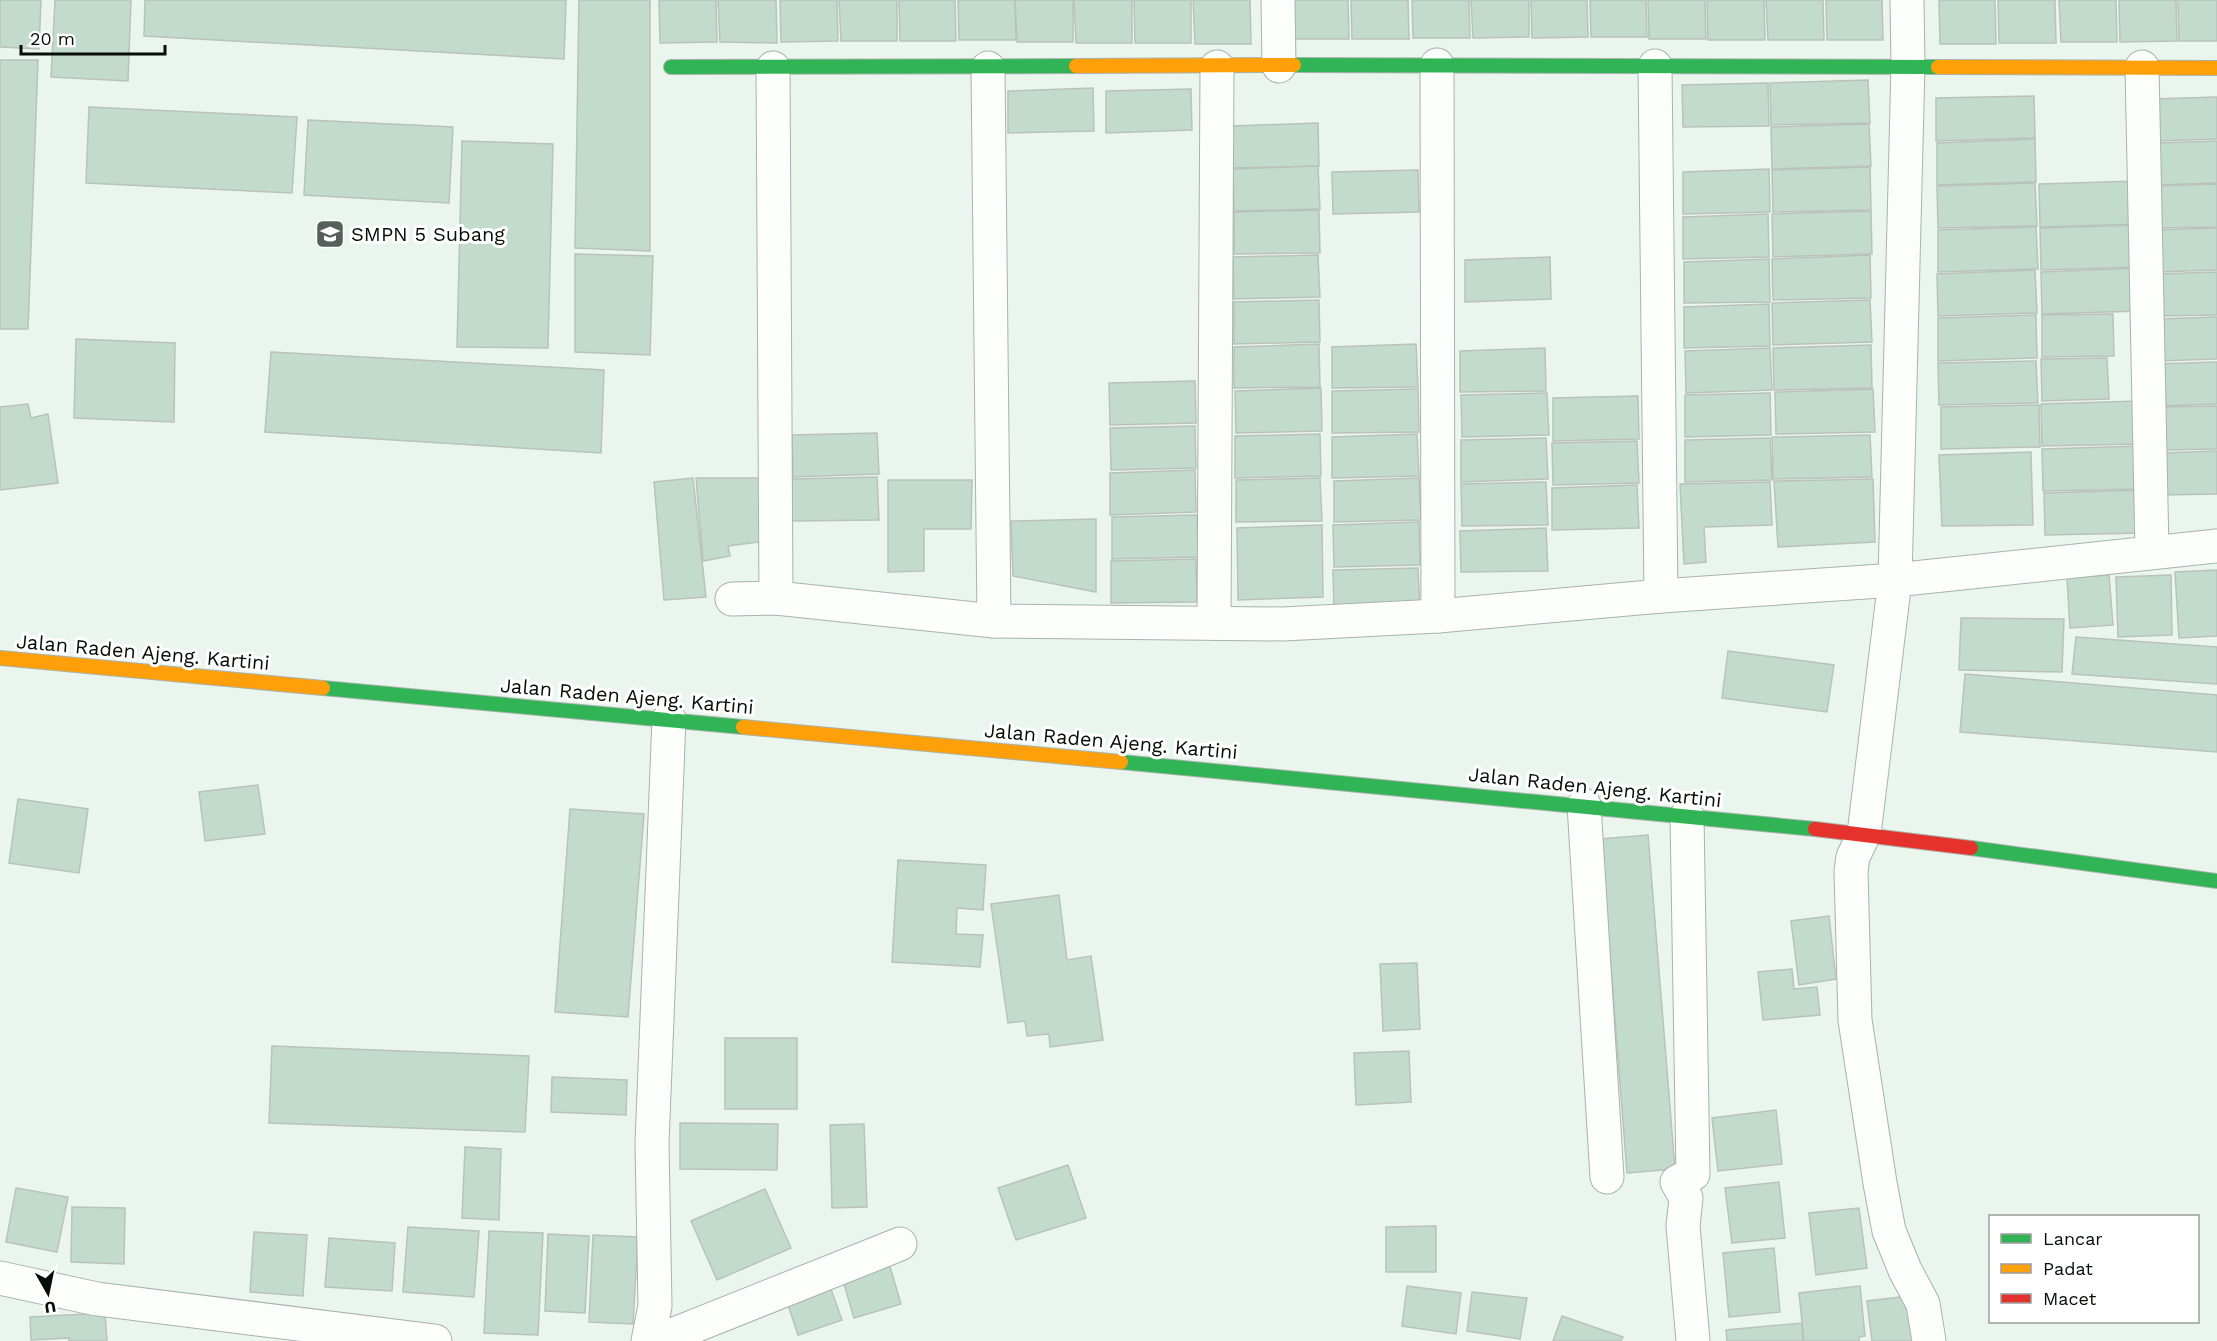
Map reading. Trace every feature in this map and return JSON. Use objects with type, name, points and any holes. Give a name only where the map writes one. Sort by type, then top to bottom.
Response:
[{"type":"main road","points":[[671,68],[1437,65],[2217,68]]},
{"type":"main road","name":"Jalan Raden Ajeng. Kartini","points":[[0,658],[1584,805],[1864,834],[2217,881]]},
{"type":"street","points":[[1278,0],[1279,66]]},
{"type":"street","points":[[1908,0],[1895,580],[1864,834],[1853,857],[1851,871],[1855,1020],[1889,1231],[1905,1270],[1923,1304],[1929,1341]]},
{"type":"street","points":[[1437,65],[1437,616]]},
{"type":"street","points":[[1655,66],[1661,596]]},
{"type":"street","points":[[1214,623],[1217,67]]},
{"type":"street","points":[[2142,67],[2152,551]]},
{"type":"street","points":[[773,68],[776,598]]},
{"type":"street","points":[[988,68],[994,621]]},
{"type":"street","points":[[732,599],[776,598],[994,621],[1283,624],[1437,616],[1661,596],[1895,580],[2152,551],[2217,546]]},
{"type":"street","points":[[648,1341],[656,1306],[652,1143],[669,719]]},
{"type":"street","points":[[1584,805],[1607,1178]]},
{"type":"street","points":[[1687,816],[1693,1174],[1677,1182],[1686,1198],[1683,1226],[1693,1341]]},
{"type":"street","points":[[657,1341],[900,1244]]},
{"type":"street","points":[[0,1278],[108,1300],[435,1341]]},
{"type":"building","points":[[0,0],[41,0],[39,49],[0,47]]},
{"type":"building","points":[[55,0],[131,0],[128,81],[51,77]]},
{"type":"building","points":[[145,0],[566,0],[564,59],[144,36]]},
{"type":"building","points":[[579,0],[650,0],[650,251],[575,248]]},
{"type":"building","points":[[659,0],[716,0],[717,42],[660,43]]},
{"type":"building","points":[[718,0],[776,0],[777,43],[720,42]]},
{"type":"building","points":[[780,0],[837,0],[838,41],[781,42]]},
{"type":"building","points":[[839,0],[897,0],[897,41],[841,41]]},
{"type":"building","points":[[899,0],[955,0],[956,41],[900,41]]},
{"type":"building","points":[[958,0],[1015,0],[1016,40],[959,40]]},
{"type":"building","points":[[1015,0],[1073,0],[1073,42],[1017,42]]},
{"type":"building","points":[[1074,0],[1132,0],[1132,43],[1076,43]]},
{"type":"building","points":[[1134,0],[1191,0],[1191,43],[1135,43]]},
{"type":"building","points":[[1193,0],[1250,0],[1251,44],[1195,44]]},
{"type":"building","points":[[1292,0],[1348,0],[1349,39],[1293,39]]},
{"type":"building","points":[[1351,0],[1408,0],[1409,39],[1352,39]]},
{"type":"building","points":[[1412,0],[1469,0],[1470,38],[1413,38]]},
{"type":"building","points":[[1471,0],[1529,0],[1529,37],[1473,38]]},
{"type":"building","points":[[1531,0],[1587,0],[1588,37],[1532,38]]},
{"type":"building","points":[[1590,0],[1646,0],[1647,37],[1591,37]]},
{"type":"building","points":[[1648,0],[1705,0],[1706,39],[1649,39]]},
{"type":"building","points":[[1707,0],[1764,0],[1765,40],[1708,40]]},
{"type":"building","points":[[1766,0],[1823,0],[1824,40],[1768,40]]},
{"type":"building","points":[[1826,0],[1882,0],[1883,40],[1827,40]]},
{"type":"building","points":[[1939,0],[1995,0],[1996,44],[1940,44]]},
{"type":"building","points":[[1998,0],[2055,0],[2056,43],[1999,43]]},
{"type":"building","points":[[2059,0],[2116,0],[2117,42],[2061,42]]},
{"type":"building","points":[[2119,0],[2176,0],[2177,41],[2120,42]]},
{"type":"building","points":[[2178,0],[2217,0],[2217,41],[2179,41]]},
{"type":"building","points":[[0,60],[38,60],[28,329],[0,329]]},
{"type":"building","points":[[1868,80],[1870,123],[1771,125],[1770,83]]},
{"type":"building","points":[[1768,83],[1769,126],[1683,127],[1682,85]]},
{"type":"building","points":[[1093,88],[1094,131],[1008,133],[1008,91]]},
{"type":"building","points":[[1191,89],[1192,130],[1106,133],[1106,91]]},
{"type":"building","points":[[2034,96],[2035,138],[1936,141],[1936,98]]},
{"type":"building","points":[[2217,97],[2217,139],[2156,141],[2155,99]]},
{"type":"building","points":[[89,107],[297,117],[292,193],[86,183]]},
{"type":"building","points":[[308,120],[453,127],[449,203],[304,195]]},
{"type":"building","points":[[1318,123],[1319,166],[1233,168],[1233,126]]},
{"type":"building","points":[[1869,124],[1871,166],[1772,169],[1771,127]]},
{"type":"building","points":[[2035,139],[2036,182],[1937,185],[1937,143]]},
{"type":"building","points":[[462,141],[553,144],[548,348],[457,347]]},
{"type":"building","points":[[2217,141],[2217,183],[2157,185],[2156,143]]},
{"type":"building","points":[[1318,166],[1320,209],[1234,211],[1233,169]]},
{"type":"building","points":[[1870,167],[1871,210],[1773,212],[1772,170]]},
{"type":"building","points":[[1769,169],[1770,212],[1683,214],[1683,172]]},
{"type":"building","points":[[1418,170],[1419,212],[1333,214],[1332,172]]},
{"type":"building","points":[[2138,181],[2140,224],[2040,227],[2039,184]]},
{"type":"building","points":[[2035,183],[2037,226],[1938,228],[1937,186]]},
{"type":"building","points":[[2217,184],[2217,227],[2158,228],[2157,186]]},
{"type":"building","points":[[1319,210],[1320,253],[1234,254],[1234,212]]},
{"type":"building","points":[[1871,211],[1872,254],[1773,257],[1772,214]]},
{"type":"building","points":[[1768,214],[1769,257],[1683,259],[1683,217]]},
{"type":"building","points":[[2138,225],[2140,267],[2041,270],[2040,228]]},
{"type":"building","points":[[2036,227],[2038,269],[1938,272],[1938,230]]},
{"type":"building","points":[[2217,228],[2217,270],[2158,272],[2157,230]]},
{"type":"building","points":[[575,254],[653,256],[650,355],[575,352]]},
{"type":"building","points":[[1318,255],[1320,297],[1234,299],[1233,257]]},
{"type":"building","points":[[1870,255],[1871,298],[1773,300],[1772,259]]},
{"type":"building","points":[[1550,257],[1551,299],[1465,302],[1465,260]]},
{"type":"building","points":[[1769,259],[1770,302],[1684,303],[1684,262]]},
{"type":"building","points":[[2139,268],[2140,311],[2042,314],[2041,272]]},
{"type":"building","points":[[2035,270],[2037,313],[1938,316],[1937,274]]},
{"type":"building","points":[[2217,272],[2217,315],[2158,316],[2157,274]]},
{"type":"building","points":[[1319,300],[1320,342],[1234,344],[1234,302]]},
{"type":"building","points":[[1870,300],[1872,342],[1773,345],[1772,303]]},
{"type":"building","points":[[1769,304],[1770,346],[1684,348],[1684,307]]},
{"type":"building","points":[[2113,314],[2114,356],[2042,357],[2042,315]]},
{"type":"building","points":[[2036,315],[2037,358],[1938,361],[1938,318]]},
{"type":"building","points":[[2217,317],[2217,359],[2158,361],[2157,319]]},
{"type":"building","points":[[76,339],[175,343],[174,422],[74,418]]},
{"type":"building","points":[[1319,344],[1320,387],[1234,388],[1234,347]]},
{"type":"building","points":[[1416,344],[1418,387],[1332,388],[1332,347]]},
{"type":"building","points":[[1871,345],[1872,388],[1774,390],[1773,348]]},
{"type":"building","points":[[1545,348],[1546,391],[1460,392],[1460,351]]},
{"type":"building","points":[[1770,348],[1772,390],[1686,393],[1685,351]]},
{"type":"building","points":[[271,352],[604,370],[601,453],[265,432]]},
{"type":"building","points":[[2107,358],[2109,399],[2042,401],[2041,359]]},
{"type":"building","points":[[2036,361],[2038,403],[1939,405],[1938,363]]},
{"type":"building","points":[[2217,362],[2217,404],[2159,406],[2158,364]]},
{"type":"building","points":[[1195,381],[1196,423],[1110,425],[1109,383]]},
{"type":"building","points":[[1321,388],[1322,431],[1236,433],[1235,391]]},
{"type":"building","points":[[1418,389],[1419,432],[1332,433],[1332,391]]},
{"type":"building","points":[[1873,389],[1875,432],[1776,434],[1775,392]]},
{"type":"building","points":[[1547,393],[1549,435],[1462,437],[1461,395]]},
{"type":"building","points":[[1770,393],[1771,435],[1685,437],[1685,395]]},
{"type":"building","points":[[1638,396],[1639,439],[1553,441],[1553,398]]},
{"type":"building","points":[[2139,401],[2140,444],[2042,446],[2041,404]]},
{"type":"building","points":[[28,404],[31,418],[48,414],[58,483],[0,490],[0,407]]},
{"type":"building","points":[[2039,405],[2040,447],[1941,449],[1941,407]]},
{"type":"building","points":[[2217,406],[2217,449],[2161,450],[2160,407]]},
{"type":"building","points":[[1195,426],[1196,468],[1111,470],[1110,428]]},
{"type":"building","points":[[877,433],[879,474],[793,477],[792,435]]},
{"type":"building","points":[[1320,434],[1321,476],[1235,478],[1235,436]]},
{"type":"building","points":[[1417,434],[1419,476],[1332,478],[1332,437]]},
{"type":"building","points":[[1870,435],[1872,477],[1773,479],[1772,437]]},
{"type":"building","points":[[1546,438],[1548,479],[1461,482],[1461,440]]},
{"type":"building","points":[[1770,438],[1772,480],[1685,482],[1685,440]]},
{"type":"building","points":[[1637,441],[1639,483],[1553,485],[1552,443]]},
{"type":"building","points":[[2140,446],[2141,489],[2043,491],[2042,449]]},
{"type":"building","points":[[2217,451],[2217,494],[2161,495],[2160,453]]},
{"type":"building","points":[[2031,452],[2033,525],[1942,526],[1939,455]]},
{"type":"building","points":[[1195,470],[1196,512],[1110,515],[1110,473]]},
{"type":"building","points":[[877,477],[879,520],[792,521],[792,479]]},
{"type":"building","points":[[693,478],[706,597],[664,600],[654,482]]},
{"type":"building","points":[[696,478],[761,478],[766,541],[728,546],[730,556],[703,561]]},
{"type":"building","points":[[1320,478],[1322,521],[1236,522],[1236,480]]},
{"type":"building","points":[[1419,478],[1421,520],[1334,522],[1334,481]]},
{"type":"building","points":[[1873,479],[1875,542],[1778,547],[1774,481]]},
{"type":"building","points":[[888,480],[972,480],[971,529],[924,529],[924,571],[888,572]]},
{"type":"building","points":[[1546,482],[1548,525],[1462,526],[1461,484]]},
{"type":"building","points":[[1770,482],[1772,525],[1704,527],[1706,562],[1684,564],[1680,484]]},
{"type":"building","points":[[1637,485],[1639,528],[1552,530],[1552,488]]},
{"type":"building","points":[[2142,490],[2143,533],[2045,535],[2044,493]]},
{"type":"building","points":[[1197,515],[1198,557],[1112,559],[1112,517]]},
{"type":"building","points":[[1096,519],[1096,592],[1013,576],[1011,521]]},
{"type":"building","points":[[1419,522],[1420,565],[1334,567],[1333,525]]},
{"type":"building","points":[[1322,525],[1323,597],[1238,600],[1237,528]]},
{"type":"building","points":[[1546,528],[1548,571],[1461,572],[1460,531]]},
{"type":"building","points":[[1196,559],[1197,602],[1111,603],[1111,561]]},
{"type":"building","points":[[1418,568],[1420,610],[1334,612],[1333,570]]},
{"type":"building","points":[[2217,570],[2217,636],[2179,638],[2175,572]]},
{"type":"building","points":[[2109,575],[2113,625],[2070,628],[2067,578]]},
{"type":"building","points":[[2171,575],[2172,635],[2118,637],[2116,577]]},
{"type":"building","points":[[1961,618],[2064,619],[2062,672],[1959,670]]},
{"type":"building","points":[[2076,637],[2217,647],[2217,684],[2072,674]]},
{"type":"building","points":[[1728,651],[1834,665],[1827,712],[1722,698]]},
{"type":"building","points":[[1965,674],[2217,695],[2217,752],[1960,732]]},
{"type":"building","points":[[258,785],[265,834],[205,841],[199,792]]},
{"type":"building","points":[[18,799],[88,809],[79,873],[9,863]]},
{"type":"building","points":[[570,809],[644,814],[628,1017],[555,1012]]},
{"type":"building","points":[[1648,835],[1675,1169],[1627,1173],[1601,839]]},
{"type":"building","points":[[898,860],[986,865],[983,910],[957,908],[956,934],[983,935],[980,967],[892,962]]},
{"type":"building","points":[[1059,895],[1067,960],[1091,956],[1103,1040],[1050,1047],[1049,1034],[1027,1036],[1025,1021],[1008,1023],[991,904]]},
{"type":"building","points":[[1829,916],[1836,979],[1799,985],[1791,921]]},
{"type":"building","points":[[1417,963],[1420,1029],[1383,1031],[1380,964]]},
{"type":"building","points":[[1792,969],[1794,989],[1817,987],[1820,1015],[1763,1020],[1758,972]]},
{"type":"building","points":[[725,1038],[797,1038],[797,1109],[725,1109]]},
{"type":"building","points":[[272,1046],[529,1056],[525,1132],[269,1123]]},
{"type":"building","points":[[1409,1051],[1411,1102],[1356,1105],[1354,1053]]},
{"type":"building","points":[[552,1077],[627,1080],[626,1115],[551,1112]]},
{"type":"building","points":[[1776,1110],[1782,1164],[1718,1171],[1712,1118]]},
{"type":"building","points":[[680,1123],[778,1124],[777,1170],[680,1169]]},
{"type":"building","points":[[864,1124],[867,1207],[832,1208],[830,1125]]},
{"type":"building","points":[[465,1147],[501,1149],[499,1220],[462,1218]]},
{"type":"building","points":[[1068,1165],[1086,1218],[1016,1240],[998,1188]]},
{"type":"building","points":[[1779,1182],[1785,1238],[1732,1243],[1725,1188]]},
{"type":"building","points":[[16,1188],[68,1197],[57,1252],[6,1242]]},
{"type":"building","points":[[765,1189],[791,1248],[717,1280],[691,1221]]},
{"type":"building","points":[[72,1207],[125,1208],[124,1264],[71,1262]]},
{"type":"building","points":[[1859,1208],[1867,1268],[1816,1275],[1809,1213]]},
{"type":"building","points":[[1436,1226],[1436,1272],[1386,1272],[1386,1227]]},
{"type":"building","points":[[408,1227],[479,1231],[474,1297],[403,1292]]},
{"type":"building","points":[[489,1231],[543,1233],[538,1335],[484,1333]]},
{"type":"building","points":[[254,1232],[307,1235],[303,1296],[250,1292]]},
{"type":"building","points":[[548,1234],[589,1236],[585,1313],[545,1311]]},
{"type":"building","points":[[593,1235],[638,1237],[633,1324],[589,1322]]},
{"type":"building","points":[[329,1238],[395,1243],[392,1291],[325,1287]]},
{"type":"building","points":[[1774,1248],[1780,1312],[1729,1317],[1723,1253]]},
{"type":"building","points":[[888,1260],[901,1304],[854,1318],[841,1274]]},
{"type":"building","points":[[827,1278],[842,1320],[798,1335],[784,1293]]},
{"type":"building","points":[[1407,1286],[1461,1293],[1456,1334],[1402,1326]]},
{"type":"building","points":[[1860,1286],[1865,1336],[1859,1337],[1859,1341],[1804,1341],[1799,1293]]},
{"type":"building","points":[[1472,1292],[1527,1298],[1520,1339],[1467,1331]]},
{"type":"building","points":[[1934,1293],[1939,1341],[1872,1341],[1867,1301]]},
{"type":"building","points":[[105,1313],[107,1341],[69,1341],[69,1338],[31,1340],[30,1317]]},
{"type":"building","points":[[1562,1316],[1623,1337],[1621,1341],[1553,1341]]},
{"type":"building","points":[[1802,1323],[1803,1341],[1727,1341],[1726,1330]]},
{"type":"traffic: fast","points":[[1294,65],[1938,67]]},
{"type":"traffic: fast","points":[[671,67],[1076,66]]},
{"type":"traffic: fast","points":[[323,688],[743,727]]},
{"type":"traffic: fast","points":[[1121,762],[1815,829]]},
{"type":"traffic: fast","points":[[1971,848],[2217,881]]},
{"type":"traffic: slow","points":[[1076,66],[1294,65]]},
{"type":"traffic: slow","points":[[1938,67],[2217,68]]},
{"type":"traffic: slow","points":[[0,658],[323,688]]},
{"type":"traffic: slow","points":[[743,727],[1121,762]]},
{"type":"traffic: jam","points":[[1815,829],[1971,848]]},
{"type":"place","name":"SMPN 5 Subang","points":[[330,234]]}]
